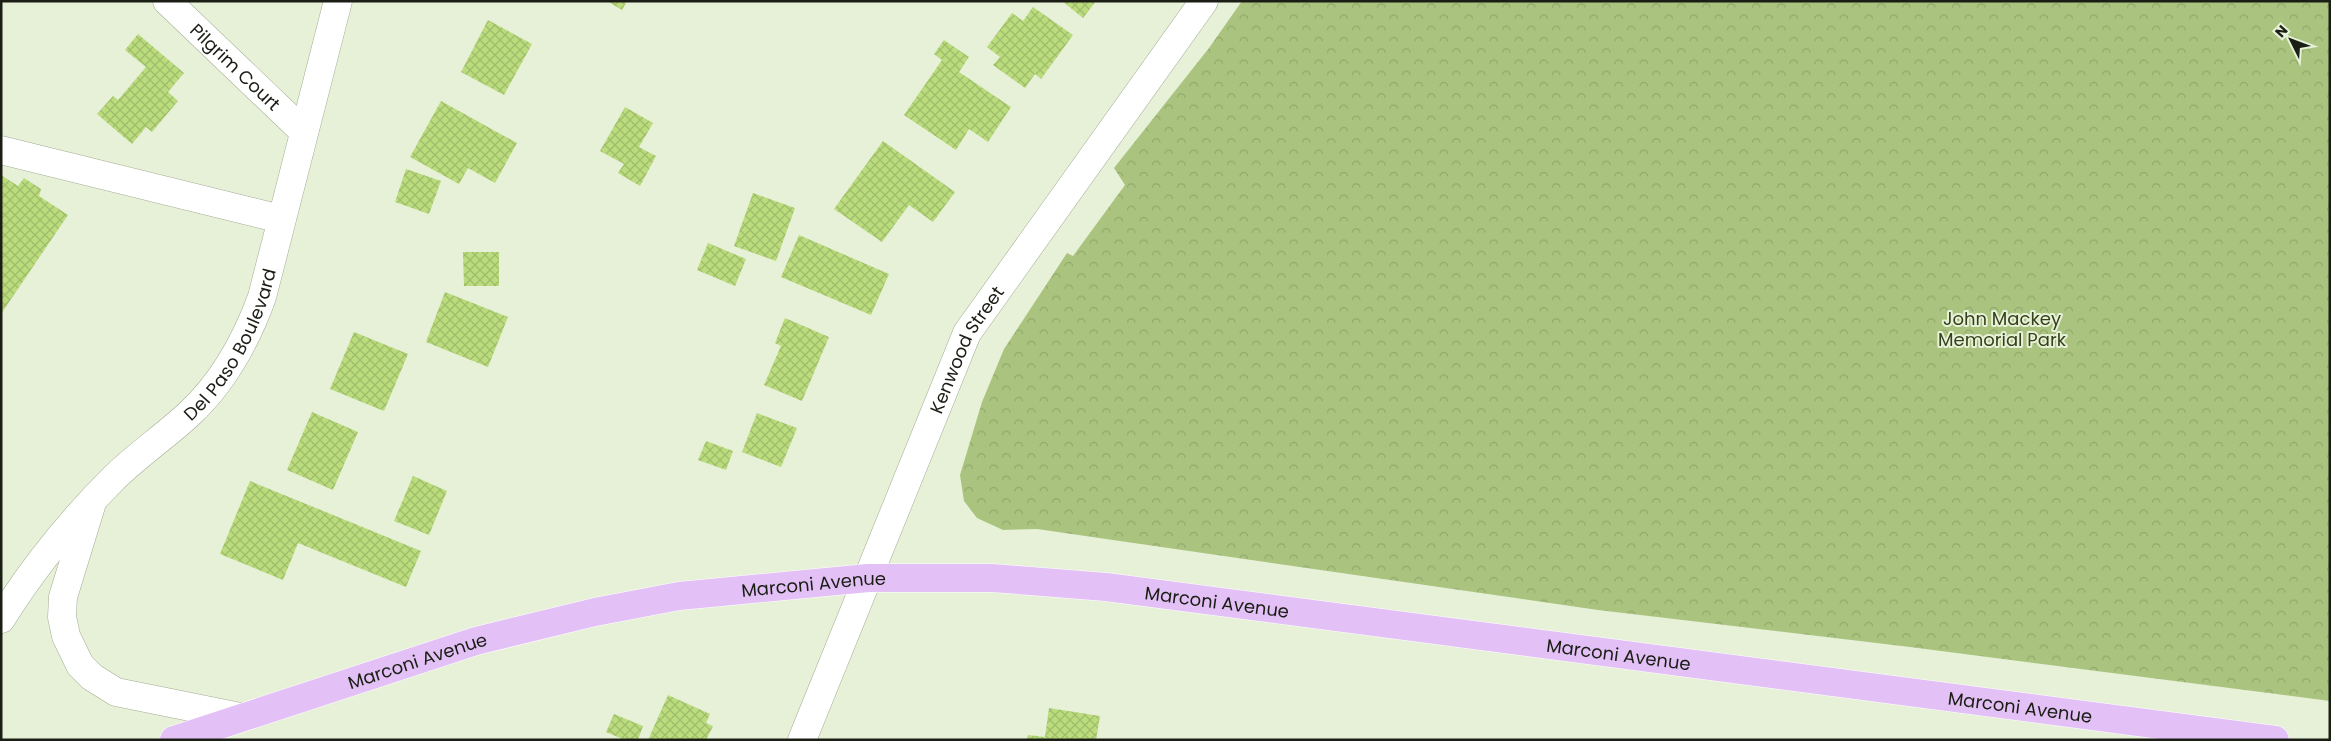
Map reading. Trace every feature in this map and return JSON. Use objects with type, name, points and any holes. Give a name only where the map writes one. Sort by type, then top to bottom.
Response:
[{"type":"main road","name":"Marconi Avenue","points":[[174,740],[476,641],[595,612],[679,596],[868,578],[992,578],[1106,586],[2276,740]]},
{"type":"street","name":"Pilgrim Court","points":[[167,1],[304,132]]},
{"type":"street","name":"Del Paso Boulevard","points":[[1,619],[22,585],[66,529],[114,478],[189,414],[226,372],[252,323],[262,297],[338,1]]},
{"type":"street","name":"Kenwood Street","points":[[802,740],[966,333],[1204,1]]},
{"type":"street","points":[[1,150],[281,218]]},
{"type":"street","points":[[93,500],[63,596],[62,616],[66,636],[80,665],[92,677],[116,692],[136,698],[240,717]]},
{"type":"green space","name":"John Mackey Memorial Park","points":[[1242,1],[2330,1],[2330,701],[1910,647],[1598,610],[1037,529],[1003,530],[977,518],[964,501],[960,475],[982,402],[1004,349],[1067,253],[1073,256],[1125,185],[1114,168],[1209,48]]},
{"type":"building","points":[[607,1],[627,1],[622,10]]},
{"type":"building","points":[[1062,1],[1096,1],[1083,18]]},
{"type":"building","points":[[1033,7],[1073,35],[1041,79],[1035,74],[1025,88],[993,65],[1000,57],[987,47],[1012,13],[1023,21]]},
{"type":"building","points":[[488,20],[532,44],[504,95],[461,72]]},
{"type":"building","points":[[138,34],[184,73],[168,92],[178,101],[152,132],[146,127],[132,144],[97,114],[113,96],[118,100],[146,67],[125,50]]},
{"type":"building","points":[[944,40],[969,57],[959,72],[1011,107],[988,142],[969,129],[956,150],[904,115],[942,60],[934,54]]},
{"type":"building","points":[[441,101],[517,143],[495,183],[468,168],[459,184],[410,157]]},
{"type":"building","points":[[625,107],[653,123],[639,147],[656,156],[640,186],[618,173],[624,164],[600,151]]},
{"type":"building","points":[[883,141],[955,192],[933,222],[909,205],[882,242],[834,209]]},
{"type":"building","points":[[406,169],[441,181],[429,214],[395,202]]},
{"type":"building","points":[[1,175],[18,186],[24,178],[41,189],[39,196],[68,215],[1,314]]},
{"type":"building","points":[[753,193],[795,208],[776,261],[734,246]]},
{"type":"building","points":[[799,235],[889,274],[871,315],[781,277]]},
{"type":"building","points":[[708,243],[746,259],[735,286],[697,270]]},
{"type":"building","points":[[463,252],[499,252],[499,286],[464,286]]},
{"type":"building","points":[[445,292],[508,317],[488,367],[426,342]]},
{"type":"building","points":[[785,318],[829,337],[802,401],[764,385],[781,346],[775,343]]},
{"type":"building","points":[[354,332],[408,354],[384,411],[330,389]]},
{"type":"building","points":[[312,412],[358,432],[333,490],[287,470]]},
{"type":"building","points":[[757,413],[797,428],[781,467],[742,452]]},
{"type":"building","points":[[706,441],[733,451],[726,470],[698,460]]},
{"type":"building","points":[[413,476],[447,491],[429,535],[394,521]]},
{"type":"building","points":[[250,481],[421,551],[406,587],[298,543],[283,580],[220,554]]},
{"type":"building","points":[[668,695],[710,714],[706,723],[713,726],[706,740],[648,740]]},
{"type":"building","points":[[1049,708],[1100,716],[1096,740],[1027,740],[1028,735],[1045,737]]},
{"type":"building","points":[[614,714],[643,726],[638,740],[625,740],[606,732]]}]
